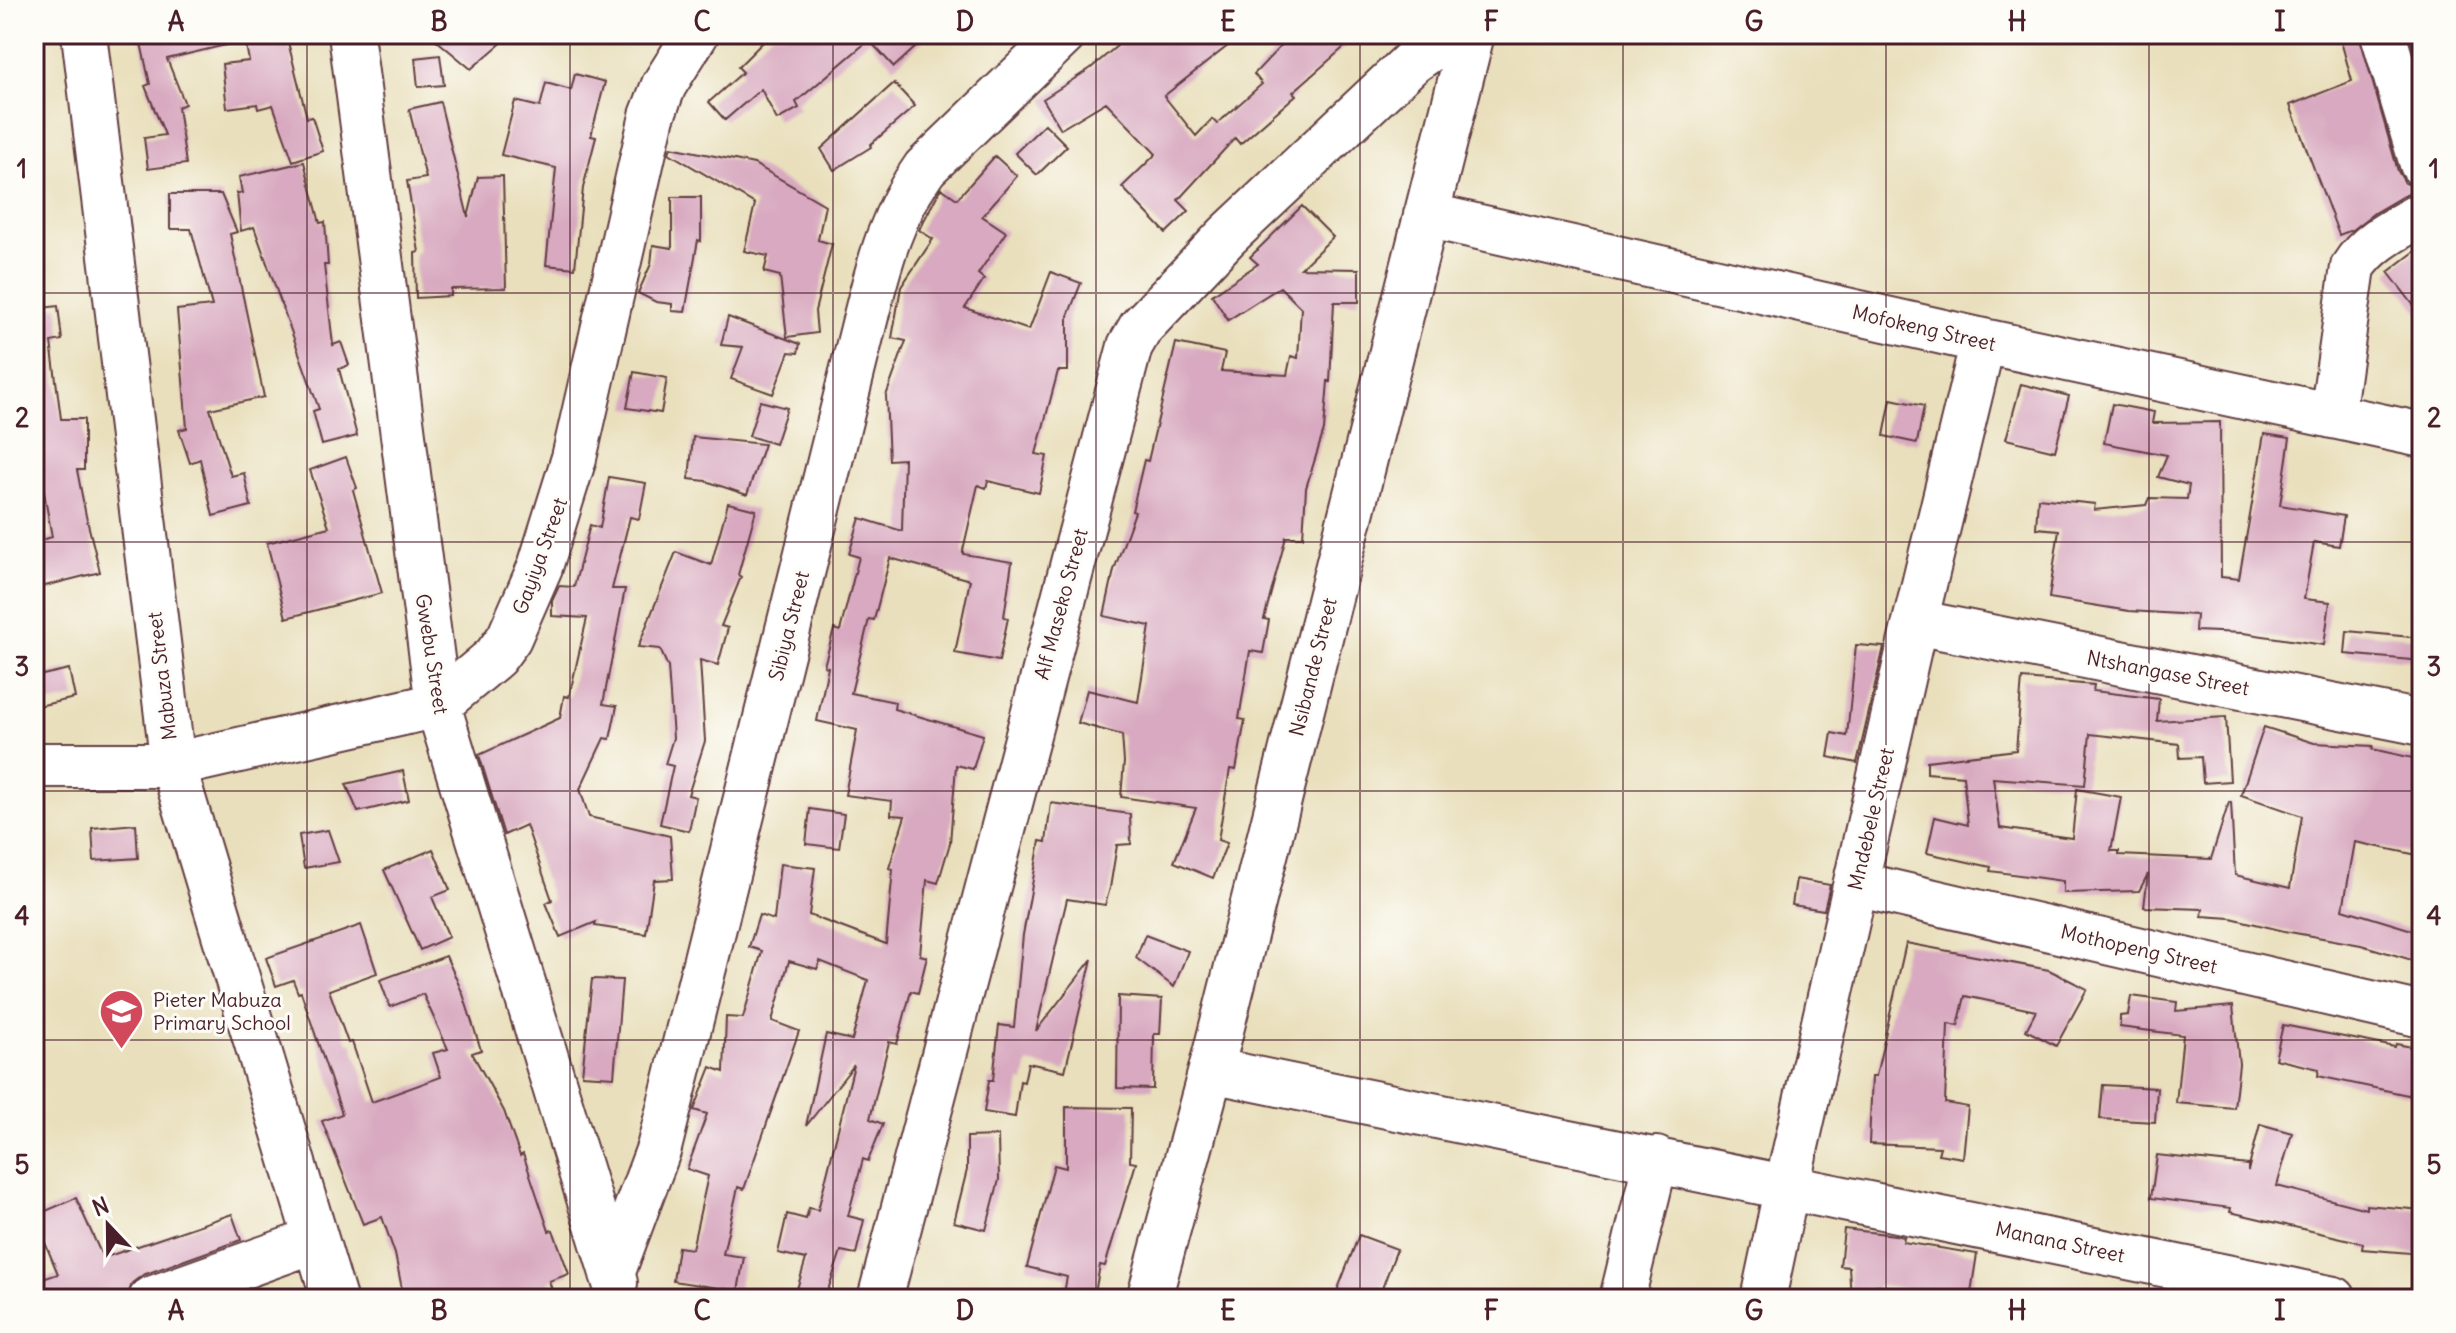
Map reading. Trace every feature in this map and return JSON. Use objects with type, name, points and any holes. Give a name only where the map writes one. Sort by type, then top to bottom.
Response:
[{"type":"street","name":"Mabuza Street","points":[[84,34],[173,765],[334,1299]]},
{"type":"street","name":"Gwebu Street","points":[[351,34],[438,705],[616,1287]]},
{"type":"street","name":"Gayiya Street","points":[[34,765],[173,765],[438,705],[495,657],[509,638],[540,567],[574,458],[652,116],[664,85],[696,34]]},
{"type":"street","name":"Sibiya Street","points":[[616,1287],[659,1148],[889,233],[907,192],[925,168],[1064,34]]},
{"type":"street","name":"Alf Maseko Street","points":[[880,1299],[1130,346],[1141,327],[1227,236],[1404,69],[1452,34]]},
{"type":"street","name":"Nsibande Street","points":[[1149,1299],[1211,1070],[1472,34]]},
{"type":"street","points":[[2383,34],[2422,164]]},
{"type":"street","points":[[2332,416],[2353,267],[2376,240],[2422,214]]},
{"type":"street","name":"Mofokeng Street","points":[[1426,215],[1983,341],[2422,435]]},
{"type":"street","name":"Mndebele Street","points":[[1763,1299],[1915,622],[1983,341]]},
{"type":"street","name":"Ntshangase Street","points":[[1915,622],[2422,723]]},
{"type":"street","name":"Mothopeng Street","points":[[1856,884],[2422,1015]]},
{"type":"street","name":"Manana Street","points":[[1211,1070],[2334,1299]]},
{"type":"street","points":[[1622,1299],[1656,1159]]},
{"type":"street","points":[[151,1299],[316,1240]]},
{"type":"building","points":[[139,34],[229,34],[230,44],[167,59],[185,104],[178,107],[186,164],[148,169],[144,138],[165,135],[145,86],[150,84]]},
{"type":"building","points":[[244,34],[286,34],[307,118],[312,117],[323,151],[293,161],[273,105],[258,109],[257,104],[227,108],[222,64],[249,61]]},
{"type":"building","points":[[429,34],[512,34],[471,69]]},
{"type":"building","points":[[771,34],[930,34],[894,67],[869,40],[796,102],[799,108],[777,120],[761,89],[725,120],[709,102],[743,72],[738,67]]},
{"type":"building","points":[[1131,34],[1243,34],[1164,96],[1196,136],[1212,119],[1217,124],[1262,84],[1254,74],[1292,34],[1359,34],[1240,144],[1235,138],[1178,200],[1189,211],[1166,233],[1122,187],[1156,154],[1106,102],[1061,129],[1043,99],[1091,68]]},
{"type":"building","points":[[2339,34],[2359,34],[2398,171],[2405,183],[2422,189],[2410,192],[2352,230],[2339,235],[2290,105],[2352,81]]},
{"type":"building","points":[[2409,34],[2422,34],[2422,77]]},
{"type":"building","points":[[440,55],[444,85],[418,87],[415,58]]},
{"type":"building","points":[[575,74],[605,82],[591,136],[596,137],[583,188],[575,268],[546,265],[556,168],[501,155],[515,101],[540,107],[546,83],[571,90]]},
{"type":"building","points":[[894,83],[915,106],[871,147],[834,170],[821,149]]},
{"type":"building","points":[[440,102],[468,217],[478,177],[503,176],[506,288],[451,289],[451,296],[416,298],[415,253],[419,252],[407,181],[426,178],[409,109]]},
{"type":"building","points":[[1045,124],[1067,146],[1037,175],[1015,153]]},
{"type":"building","points":[[671,147],[754,164],[825,205],[818,240],[832,244],[815,311],[817,333],[787,337],[780,276],[764,272],[768,256],[744,251],[755,204],[669,153]]},
{"type":"building","points":[[995,156],[1017,176],[982,216],[1006,232],[978,274],[984,279],[965,308],[1029,330],[1051,272],[1081,283],[1068,316],[1068,371],[1058,371],[1036,454],[1047,456],[1039,493],[988,481],[986,488],[978,485],[963,550],[963,554],[1012,562],[1004,617],[1008,618],[999,661],[955,653],[970,580],[890,558],[874,620],[869,619],[851,693],[895,702],[894,709],[983,735],[973,769],[956,765],[950,843],[938,883],[927,880],[920,955],[927,957],[918,993],[911,991],[897,1044],[889,1042],[870,1119],[883,1124],[868,1161],[863,1159],[848,1216],[864,1220],[856,1254],[841,1251],[825,1299],[794,1299],[806,1259],[778,1253],[787,1214],[806,1219],[809,1208],[818,1210],[854,1065],[806,1126],[826,1034],[852,1040],[868,980],[820,961],[817,969],[789,961],[772,1021],[799,1031],[744,1189],[738,1187],[723,1254],[744,1257],[738,1291],[673,1281],[678,1247],[692,1249],[708,1176],[687,1169],[707,1114],[694,1110],[711,1067],[724,1072],[726,1017],[743,1018],[762,951],[749,947],[759,915],[774,920],[780,864],[815,868],[809,915],[886,944],[893,869],[889,868],[905,816],[891,815],[892,801],[845,795],[857,730],[817,721],[828,667],[824,666],[834,629],[840,631],[859,557],[849,554],[860,518],[902,531],[904,459],[889,460],[886,396],[906,341],[892,338],[901,287],[933,239],[919,230],[941,188],[957,199]]},
{"type":"building","points":[[304,162],[320,223],[325,222],[328,265],[324,265],[333,345],[341,342],[349,365],[339,369],[357,436],[322,445],[313,411],[319,409],[254,227],[241,231],[237,193],[242,193],[239,177]]},
{"type":"building","points":[[170,194],[221,194],[237,232],[230,234],[264,397],[210,409],[231,476],[244,473],[251,506],[213,516],[200,459],[190,463],[179,430],[187,428],[177,310],[212,306],[191,229],[170,229]]},
{"type":"building","points":[[672,197],[701,197],[701,241],[698,240],[685,312],[672,311],[672,304],[656,302],[638,293],[651,264],[653,245],[672,248]]},
{"type":"building","points":[[1302,206],[1333,237],[1301,268],[1359,269],[1359,302],[1334,302],[1324,430],[1306,488],[1303,537],[1286,537],[1264,619],[1269,620],[1263,653],[1250,651],[1239,719],[1245,720],[1236,770],[1230,769],[1218,840],[1227,843],[1213,878],[1174,862],[1196,808],[1121,797],[1124,762],[1122,735],[1078,723],[1087,690],[1138,702],[1150,626],[1104,616],[1114,570],[1135,512],[1132,511],[1144,460],[1148,461],[1176,343],[1225,353],[1221,371],[1287,375],[1291,356],[1298,358],[1301,308],[1280,287],[1228,320],[1212,295],[1258,264],[1250,257]]},
{"type":"building","points":[[2422,246],[2422,316],[2388,272]]},
{"type":"building","points":[[58,306],[62,340],[51,342],[61,419],[84,419],[84,470],[77,470],[100,572],[41,587],[34,558],[34,542],[52,537],[40,470],[34,470],[34,309]]},
{"type":"building","points":[[728,317],[800,344],[798,353],[789,352],[773,394],[731,379],[743,347],[721,345]]},
{"type":"building","points":[[634,372],[667,378],[661,413],[627,408]]},
{"type":"building","points":[[2021,384],[2069,396],[2055,451],[2006,439]]},
{"type":"building","points":[[1891,399],[1924,406],[1917,443],[1884,436]]},
{"type":"building","points":[[760,401],[787,408],[775,444],[749,436]]},
{"type":"building","points":[[2112,404],[2154,412],[2152,423],[2220,422],[2221,577],[2239,579],[2264,434],[2290,438],[2280,505],[2344,516],[2339,546],[2314,542],[2304,599],[2330,602],[2324,645],[2243,633],[2195,631],[2196,615],[2129,611],[2049,598],[2059,530],[2036,528],[2038,498],[2095,504],[2094,510],[2146,505],[2149,498],[2187,499],[2189,485],[2158,477],[2167,455],[2104,443]]},
{"type":"building","points":[[693,437],[764,444],[747,495],[706,481],[689,479]]},
{"type":"building","points":[[346,457],[357,488],[353,490],[382,593],[286,618],[267,543],[329,527],[310,470]]},
{"type":"building","points":[[609,477],[646,483],[639,519],[630,517],[612,589],[625,589],[603,704],[617,706],[610,739],[604,738],[580,789],[589,817],[670,836],[673,879],[654,880],[646,934],[595,926],[596,922],[560,937],[546,903],[552,900],[526,825],[504,835],[479,755],[560,718],[564,696],[569,697],[587,618],[552,616],[552,601],[559,586],[574,587],[590,525],[600,528]]},
{"type":"building","points":[[728,503],[756,510],[738,575],[741,577],[721,626],[728,628],[718,665],[700,660],[705,741],[688,795],[696,797],[689,831],[660,824],[673,766],[665,764],[673,738],[668,667],[660,649],[638,647],[676,552],[711,565]]},
{"type":"building","points":[[2347,631],[2422,638],[2422,661],[2345,654]]},
{"type":"building","points":[[1856,645],[1884,647],[1857,763],[1828,757],[1832,733],[1847,736]]},
{"type":"building","points":[[69,669],[75,698],[38,706],[34,677]]},
{"type":"building","points":[[2022,679],[2094,685],[2093,691],[2159,699],[2157,721],[2226,717],[2230,781],[2203,783],[2201,757],[2180,758],[2179,744],[2090,734],[2085,785],[1993,778],[2000,828],[2072,838],[2077,789],[2121,797],[2111,851],[2119,851],[2119,855],[2211,859],[2231,802],[2235,875],[2290,888],[2302,816],[2241,795],[2264,727],[2314,743],[2373,746],[2372,749],[2422,760],[2422,856],[2355,842],[2343,909],[2422,933],[2422,963],[2361,945],[2231,918],[2202,916],[2203,909],[2144,907],[2148,874],[2139,891],[2063,893],[2063,881],[1990,871],[1991,867],[1927,853],[1935,817],[1968,825],[1963,776],[1927,773],[1927,761],[2016,750]]},
{"type":"building","points":[[403,771],[409,800],[358,812],[346,784]]},
{"type":"building","points":[[1051,803],[1130,814],[1131,844],[1117,845],[1105,905],[1067,899],[1036,1031],[1092,959],[1065,1071],[1028,1063],[1024,1082],[1020,1081],[1015,1117],[984,1112],[989,1080],[993,1080],[999,1025],[1014,1027],[1023,935],[1040,841],[1046,842]]},
{"type":"building","points":[[810,809],[844,814],[839,848],[806,844]]},
{"type":"building","points":[[136,824],[138,858],[94,861],[92,828]]},
{"type":"building","points":[[328,830],[339,862],[304,868],[299,835]]},
{"type":"building","points":[[433,849],[450,890],[432,897],[449,937],[420,950],[384,870]]},
{"type":"building","points":[[1796,879],[1830,885],[1824,910],[1792,905]]},
{"type":"building","points":[[361,925],[377,973],[329,990],[348,1043],[352,1042],[372,1102],[441,1077],[433,1053],[448,1049],[423,994],[390,1007],[380,980],[446,956],[463,994],[481,1050],[472,1053],[504,1111],[520,1156],[523,1154],[549,1231],[553,1230],[569,1274],[549,1281],[555,1299],[404,1299],[395,1254],[382,1217],[363,1224],[322,1121],[342,1114],[301,992],[298,993],[293,980],[276,986],[266,958]]},
{"type":"building","points":[[1145,935],[1188,951],[1174,987],[1136,958]]},
{"type":"building","points":[[1906,943],[2049,970],[2087,989],[2056,1046],[2026,1030],[2036,1011],[1965,996],[1958,1026],[1948,1024],[1945,1103],[1968,1107],[1963,1158],[1938,1154],[1940,1147],[1869,1144],[1872,1076],[1876,1076]]},
{"type":"building","points":[[592,979],[622,980],[614,1077],[582,1075]]},
{"type":"building","points":[[1118,996],[1162,999],[1160,1034],[1154,1034],[1153,1089],[1117,1088]]},
{"type":"building","points":[[2131,996],[2177,1002],[2176,1011],[2233,1006],[2239,1064],[2234,1108],[2176,1103],[2183,1035],[2120,1027],[2120,1016],[2128,1015]]},
{"type":"building","points":[[2283,1025],[2395,1047],[2396,1044],[2422,1049],[2422,1098],[2318,1076],[2319,1069],[2275,1059]]},
{"type":"building","points":[[2103,1085],[2157,1088],[2155,1122],[2100,1119]]},
{"type":"building","points":[[1066,1107],[1131,1108],[1130,1162],[1136,1163],[1105,1266],[1100,1265],[1094,1299],[1063,1299],[1067,1277],[1027,1267],[1054,1165],[1066,1168]]},
{"type":"building","points":[[2260,1124],[2292,1133],[2277,1186],[2366,1209],[2366,1205],[2422,1210],[2422,1254],[2362,1249],[2363,1243],[2230,1212],[2231,1208],[2151,1198],[2157,1155],[2248,1165],[2248,1171]]},
{"type":"building","points":[[998,1136],[999,1180],[986,1230],[954,1222],[967,1170],[967,1137]]},
{"type":"building","points":[[76,1198],[103,1258],[232,1214],[241,1240],[143,1275],[132,1283],[127,1299],[34,1299],[34,1282],[58,1274],[34,1216]]},
{"type":"building","points":[[1844,1229],[1895,1235],[1904,1237],[1903,1242],[1977,1254],[1970,1299],[1877,1285],[1878,1298],[1851,1299],[1849,1267],[1840,1266]]},
{"type":"building","points":[[1359,1235],[1397,1249],[1378,1299],[1334,1299]]},
{"type":"place","name":"Pieter Mabuza Primary School","points":[[122,1050]]}]
